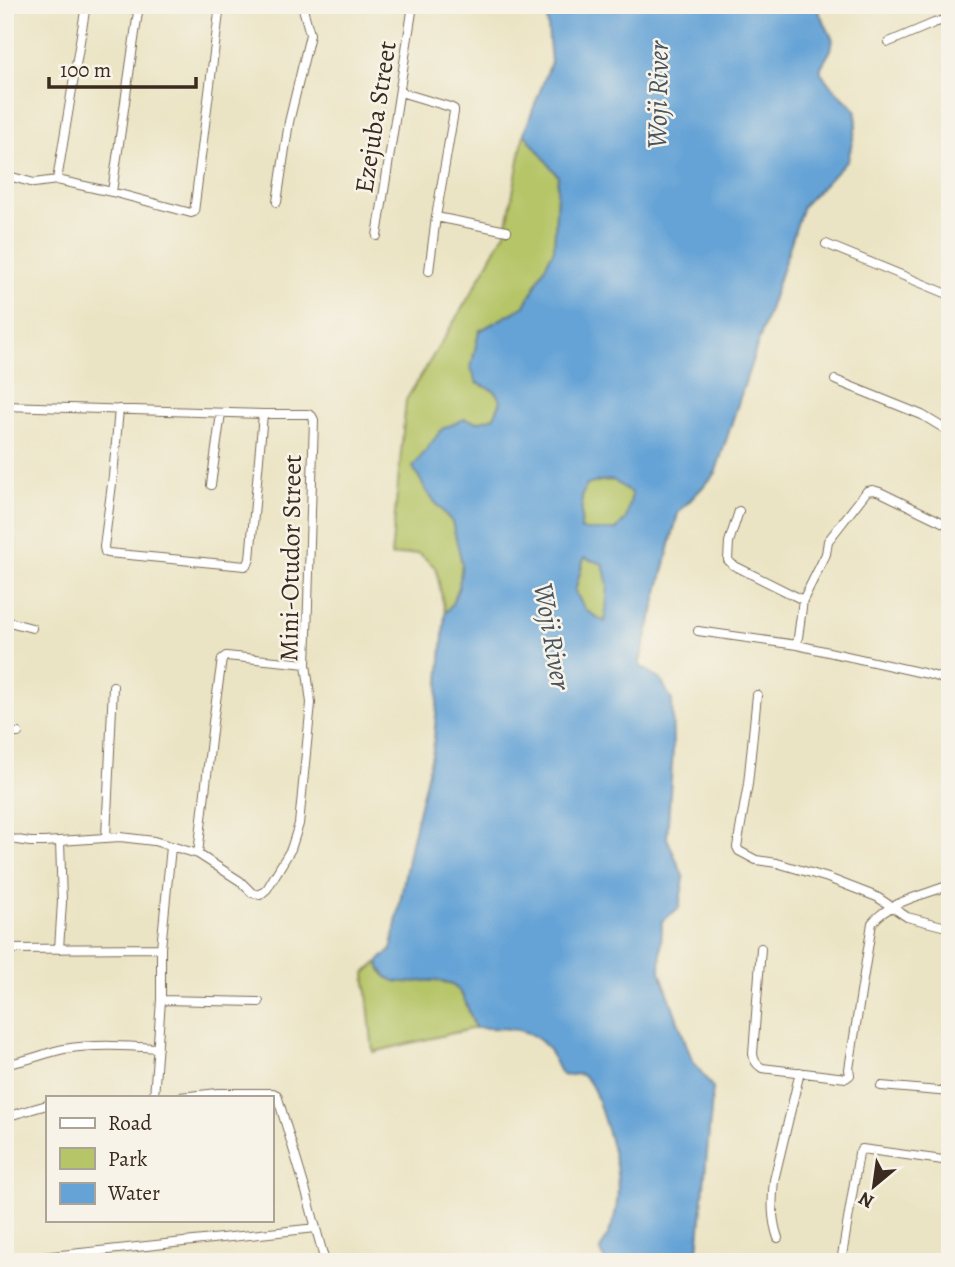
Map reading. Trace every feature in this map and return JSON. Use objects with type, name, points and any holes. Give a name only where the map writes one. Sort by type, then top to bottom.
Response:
[{"type":"street","points":[[57,180],[86,5]]},
{"type":"street","points":[[112,192],[139,5]]},
{"type":"street","points":[[5,175],[34,184],[57,180],[191,214],[195,209],[220,5]]},
{"type":"street","points":[[277,202],[289,122],[310,34],[302,5]]},
{"type":"street","name":"Ezejuba Street","points":[[377,236],[413,5]]},
{"type":"street","points":[[889,42],[950,18]]},
{"type":"street","points":[[400,92],[453,109],[429,271]]},
{"type":"street","points":[[436,217],[507,230]]},
{"type":"street","points":[[826,244],[950,295]]},
{"type":"street","points":[[835,380],[922,415],[950,432]]},
{"type":"street","name":"Mini-Otudor Street","points":[[5,406],[308,414],[314,420],[306,664],[311,703],[299,824],[291,849],[267,889],[260,895],[252,893],[240,881],[198,854],[153,841],[106,837],[30,842],[5,838]]},
{"type":"street","points":[[119,409],[105,552],[245,566],[250,559],[262,414]]},
{"type":"street","points":[[211,485],[221,413]]},
{"type":"street","points":[[797,645],[803,600],[827,554],[828,541],[867,491],[880,492],[950,526]]},
{"type":"street","points":[[740,511],[729,542],[727,560],[803,600]]},
{"type":"street","points":[[5,621],[32,628]]},
{"type":"street","points":[[698,631],[797,645],[923,673],[950,683]]},
{"type":"street","points":[[198,854],[222,659],[226,656],[306,664]]},
{"type":"street","points":[[106,837],[113,686]]},
{"type":"street","points":[[757,695],[748,784],[737,847],[739,851],[757,860],[828,878],[877,897],[907,917],[950,928]]},
{"type":"street","points":[[5,733],[18,733]]},
{"type":"street","points":[[59,949],[62,902],[60,842]]},
{"type":"street","points":[[154,1096],[162,999],[161,948],[171,847]]},
{"type":"street","points":[[761,948],[754,1061],[762,1068],[846,1078],[850,1075],[872,923],[878,915],[892,906],[950,885]]},
{"type":"street","points":[[5,949],[161,948]]},
{"type":"street","points":[[162,999],[259,1002]]},
{"type":"street","points":[[5,1064],[79,1047],[102,1045],[158,1048]]},
{"type":"street","points":[[778,1238],[773,1224],[772,1198],[800,1072]]},
{"type":"street","points":[[881,1086],[950,1092]]},
{"type":"street","points":[[192,1096],[239,1092],[277,1095],[325,1262]]},
{"type":"street","points":[[5,1117],[46,1105]]},
{"type":"street","points":[[841,1262],[859,1153],[862,1149],[950,1161]]},
{"type":"street","points":[[5,1261],[316,1228]]},
{"type":"green space","points":[[524,133],[558,176],[554,249],[525,306],[479,331],[477,383],[495,391],[501,402],[494,417],[478,422],[464,419],[429,495],[452,522],[462,563],[459,587],[445,613],[436,568],[419,553],[391,556],[406,400],[472,292],[506,230]]},
{"type":"green space","points":[[715,474],[678,513],[639,666],[606,622],[585,610],[575,591],[584,557],[581,530],[582,495],[587,484],[600,481]]},
{"type":"green space","points":[[378,962],[388,978],[397,981],[430,981],[452,985],[462,995],[475,1028],[373,1052],[365,973]]},
{"type":"water","name":"Woji River","points":[[546,5],[819,5],[819,12],[833,40],[821,73],[855,109],[857,122],[848,160],[803,206],[715,474],[678,513],[639,665],[661,680],[672,701],[673,750],[667,838],[684,878],[679,908],[662,921],[660,971],[692,1060],[713,1088],[697,1262],[606,1262],[600,1250],[616,1211],[618,1183],[610,1141],[597,1098],[587,1079],[575,1074],[562,1075],[549,1050],[534,1036],[516,1030],[475,1028],[462,995],[450,984],[439,981],[394,981],[385,974],[378,962],[391,950],[411,843],[433,750],[445,613],[459,587],[462,563],[452,522],[429,495],[413,467],[442,429],[464,419],[478,422],[494,417],[501,401],[495,391],[477,383],[471,368],[479,331],[525,306],[554,249],[558,176],[524,133],[551,62]],"holes":[[[613,480],[632,494],[626,519],[616,530],[581,530],[582,495],[587,485]],[[584,558],[603,564],[608,585],[605,622],[585,610],[575,591]]]}]
